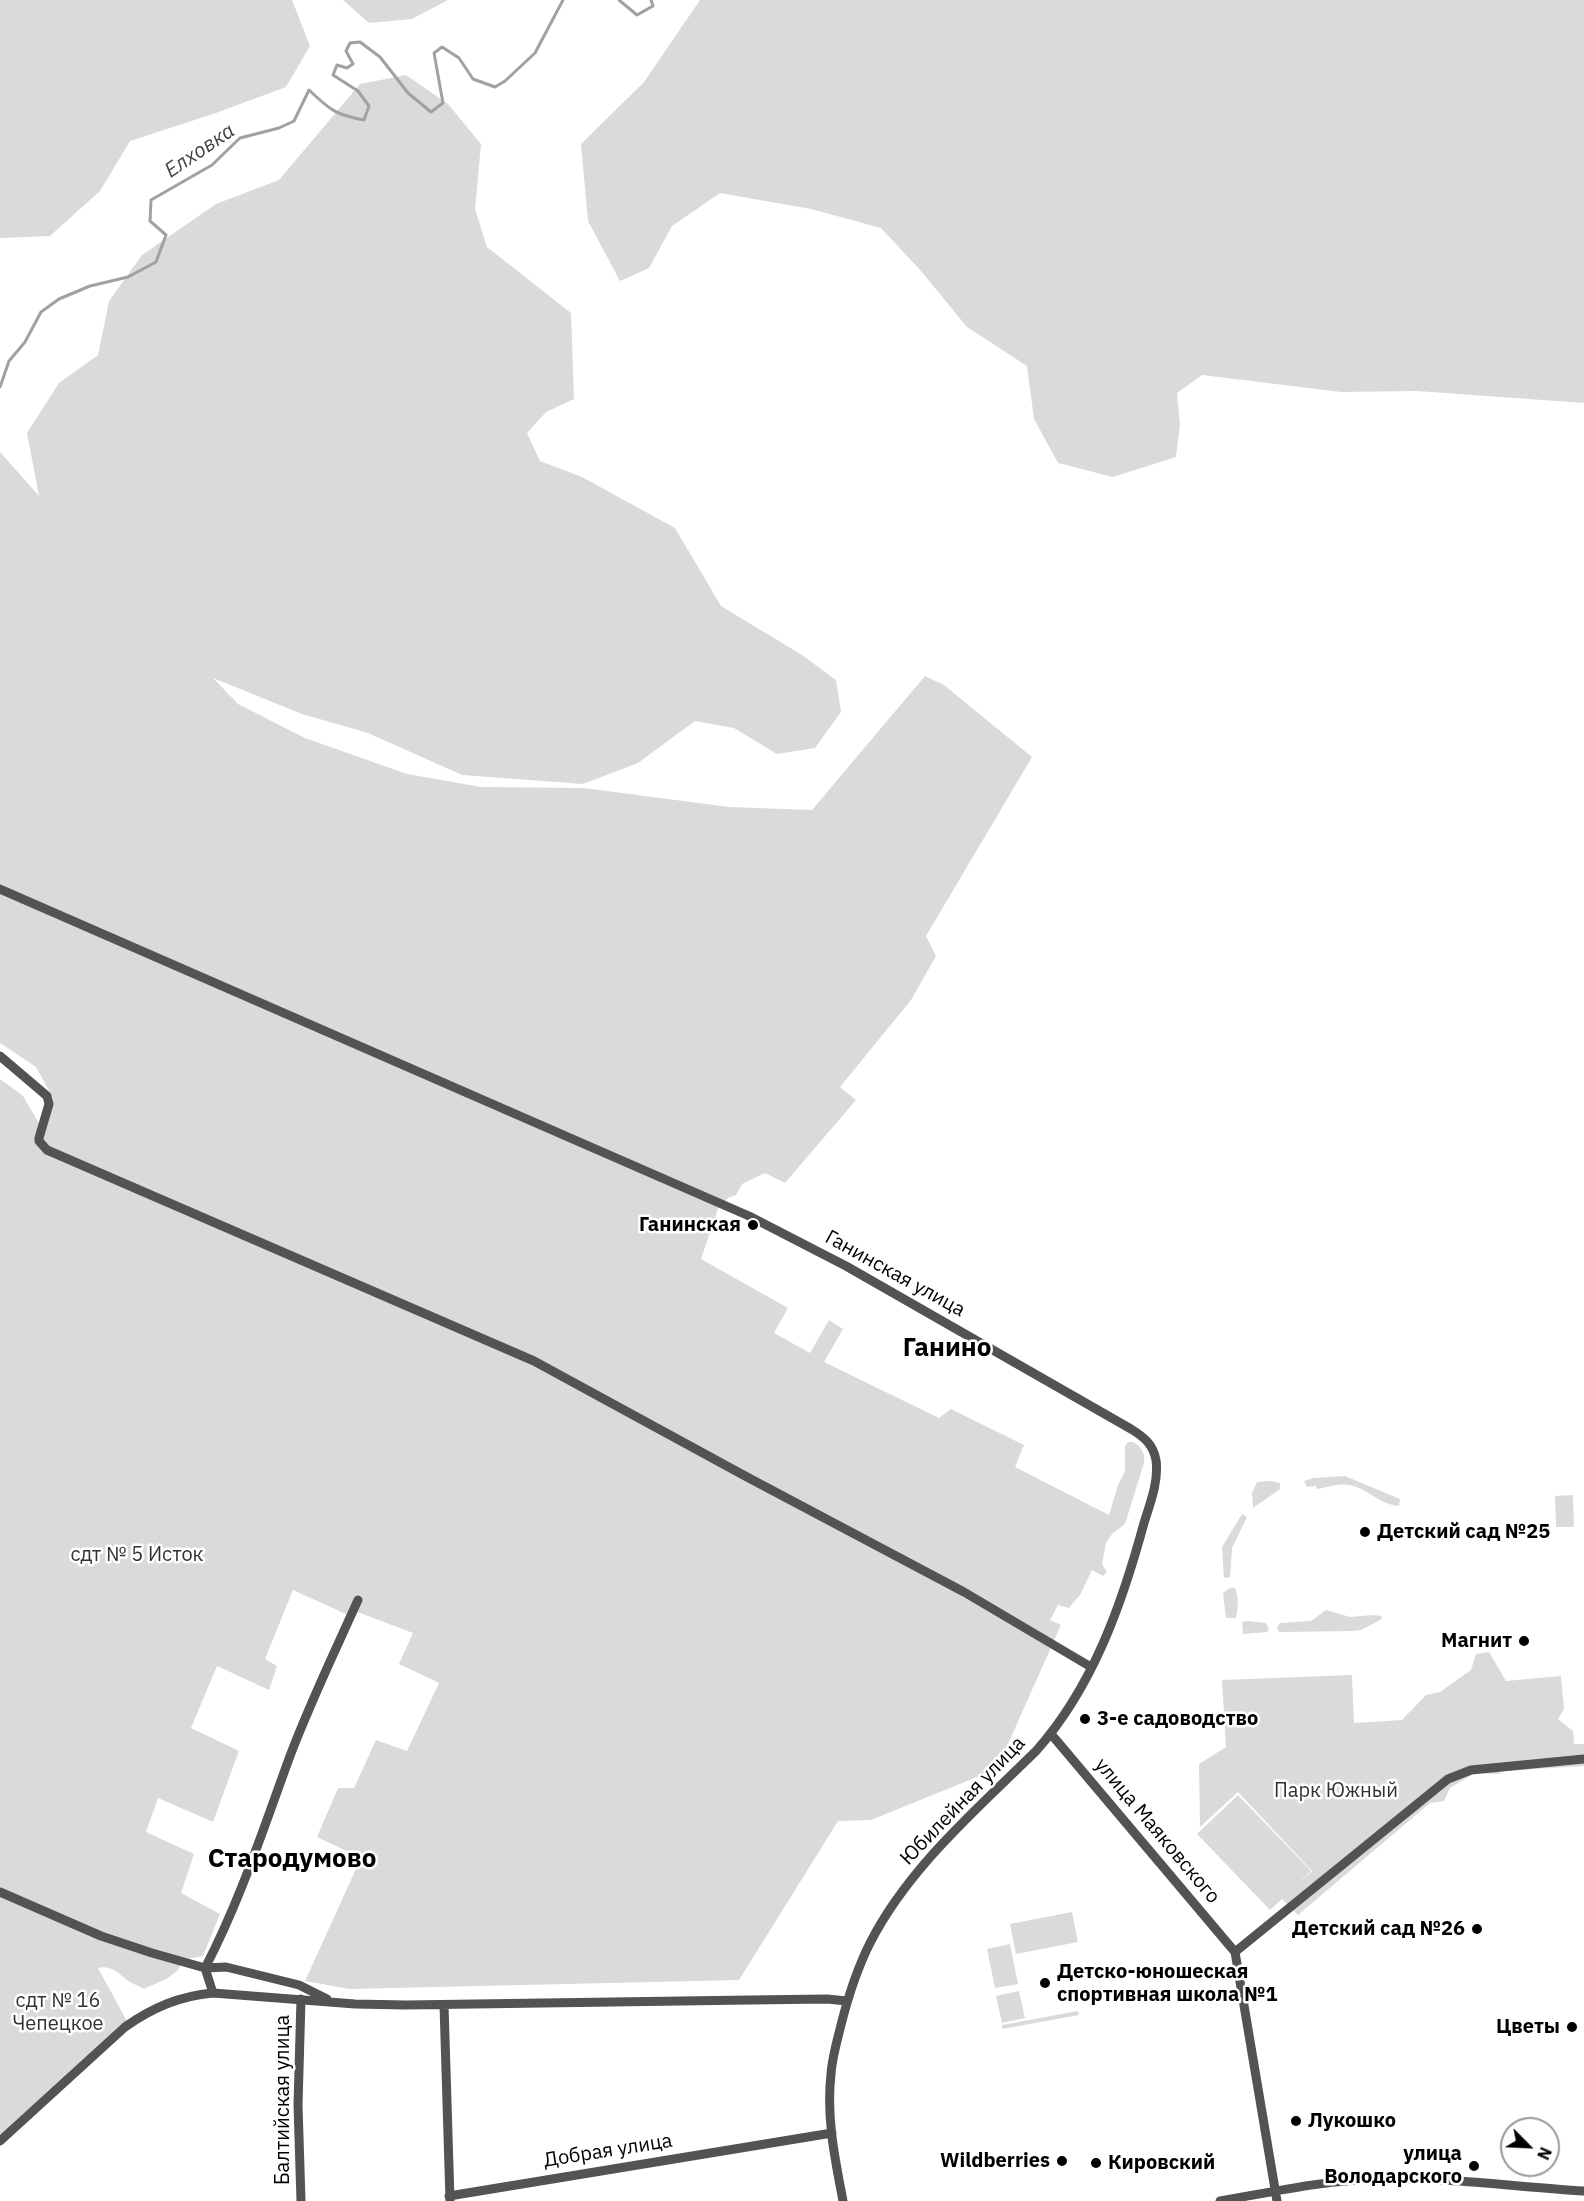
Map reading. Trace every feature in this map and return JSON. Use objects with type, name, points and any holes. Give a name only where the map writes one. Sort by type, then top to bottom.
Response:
[{"type":"street","name":"Ганинская улица","points":[[0,889],[721,1203],[846,1266],[1143,1436]]},
{"type":"street","points":[[0,1056],[47,1096],[49,1104],[39,1138],[47,1150],[534,1361],[747,1478],[964,1592],[1091,1666]]},
{"type":"street","name":"Юбилейная улица","points":[[843,2201],[831,2133],[831,2073],[847,2001],[870,1942],[915,1876],[1051,1734],[1071,1705],[1118,1607],[1154,1489],[1156,1461],[1151,1446],[1143,1436]]},
{"type":"street","points":[[213,1993],[205,1968],[217,1946],[292,1753],[358,1600]]},
{"type":"street","name":"улица Маяковского","points":[[1051,1734],[1235,1952]]},
{"type":"street","points":[[1276,2196],[1235,1952],[1448,1779],[1471,1770],[1584,1759]]},
{"type":"street","points":[[0,1892],[101,1936],[205,1968],[226,1967],[299,1985],[332,2001]]},
{"type":"street","points":[[0,2141],[92,2055],[147,2012],[184,1997],[213,1993],[355,2004],[444,2005],[827,1999],[847,2001]]},
{"type":"street","name":"Балтийская улица","points":[[301,1999],[298,2105],[301,2201]]},
{"type":"street","points":[[444,2005],[450,2198]]},
{"type":"street","name":"Добрая улица","points":[[450,2198],[831,2133]]},
{"type":"street","points":[[1220,2201],[1276,2196],[1378,2179],[1463,2181],[1584,2191]]},
{"type":"green space","points":[[0,0],[292,0],[310,46],[286,87],[130,141],[100,191],[50,236],[0,238]]},
{"type":"green space","points":[[343,0],[448,0],[412,19],[369,23]]},
{"type":"green space","points":[[700,0],[1584,0],[1584,403],[1417,391],[1341,392],[1202,375],[1177,393],[1180,424],[1176,457],[1113,477],[1058,463],[1034,419],[1027,366],[967,327],[921,271],[881,228],[811,209],[720,193],[672,226],[649,268],[620,281],[588,221],[581,144],[644,82]]},
{"type":"green space","points":[[406,75],[448,104],[481,144],[475,209],[487,247],[571,313],[574,399],[546,412],[527,433],[540,461],[582,477],[675,528],[721,606],[802,655],[836,680],[841,712],[815,748],[777,754],[734,728],[695,721],[638,763],[583,784],[462,775],[368,733],[302,714],[213,678],[238,704],[305,738],[407,774],[481,787],[584,788],[729,807],[812,810],[925,676],[944,685],[1032,757],[926,936],[936,956],[911,1000],[840,1087],[856,1100],[785,1183],[765,1173],[742,1184],[736,1195],[728,1198],[718,1209],[701,1259],[788,1308],[774,1333],[810,1353],[829,1320],[843,1329],[824,1362],[939,1418],[951,1409],[1024,1445],[1015,1467],[1109,1515],[1125,1471],[1125,1446],[1128,1442],[1133,1442],[1141,1448],[1144,1463],[1125,1524],[1112,1534],[1106,1543],[1102,1564],[1107,1572],[1103,1576],[1092,1570],[1080,1595],[1069,1608],[1058,1605],[1050,1620],[1061,1625],[991,1782],[977,1777],[871,1820],[838,1821],[739,1980],[349,1989],[305,1981],[361,1858],[317,1837],[338,1788],[354,1788],[376,1740],[407,1751],[439,1683],[399,1664],[413,1633],[352,1610],[348,1615],[293,1590],[265,1659],[277,1666],[269,1690],[217,1666],[191,1728],[239,1751],[213,1822],[158,1798],[146,1832],[194,1854],[181,1893],[220,1914],[203,1956],[182,1960],[173,1975],[144,1989],[112,1969],[98,1968],[129,2025],[0,2138],[0,1079],[23,1096],[43,1130],[53,1098],[36,1067],[0,1043],[0,452],[39,496],[27,433],[59,383],[98,355],[109,301],[142,255],[216,204],[279,180],[360,84]]},
{"type":"green space","points":[[1345,1476],[1400,1499],[1399,1506],[1386,1503],[1350,1485],[1317,1489],[1316,1486],[1307,1487],[1304,1481],[1313,1478]]},
{"type":"green space","points":[[1257,1482],[1280,1483],[1280,1489],[1253,1508],[1252,1493]]},
{"type":"green space","points":[[1573,1495],[1574,1527],[1556,1527],[1555,1496]]},
{"type":"green space","points":[[1242,1514],[1247,1517],[1232,1548],[1230,1577],[1224,1578],[1222,1547]]},
{"type":"green space","points":[[1230,1588],[1235,1588],[1237,1595],[1236,1618],[1226,1618],[1223,1593]]},
{"type":"green space","points":[[1326,1610],[1350,1617],[1374,1615],[1381,1616],[1382,1619],[1361,1630],[1354,1631],[1279,1632],[1277,1628],[1280,1623],[1311,1621]]},
{"type":"green space","points":[[1242,1622],[1266,1623],[1269,1630],[1243,1634]]},
{"type":"green space","name":"Парк Южный","points":[[1489,1652],[1506,1681],[1561,1676],[1564,1709],[1558,1719],[1573,1731],[1574,1744],[1584,1744],[1584,1766],[1503,1771],[1498,1774],[1475,1773],[1450,1788],[1444,1801],[1430,1803],[1298,1915],[1282,1899],[1270,1910],[1197,1834],[1238,1795],[1311,1871],[1292,1889],[1312,1871],[1238,1792],[1200,1827],[1199,1764],[1226,1747],[1222,1680],[1352,1675],[1354,1723],[1402,1720],[1426,1695],[1440,1692],[1471,1670],[1476,1654]]},
{"type":"green space","points":[[1072,1912],[1078,1942],[1016,1954],[1010,1924]]},
{"type":"green space","points":[[1010,1944],[1018,1984],[995,1988],[987,1949]]},
{"type":"green space","points":[[1019,1991],[1025,2018],[1002,2023],[996,1996]]},
{"type":"green space","points":[[1078,2011],[1079,2015],[1002,2029],[1002,2025]]},
{"type":"waterway","name":"Елховка","points":[[0,387],[9,361],[25,342],[41,312],[59,299],[90,286],[128,277],[156,262],[166,235],[150,221],[151,200],[212,165],[240,138],[279,128],[294,121],[309,90],[334,111],[364,120],[369,106],[358,91],[333,75],[337,65],[347,68],[353,64],[346,51],[350,43],[360,42],[380,57],[408,93],[431,112],[443,103],[434,53],[442,47],[459,58],[473,79],[495,87],[505,81],[535,53],[563,0]]},
{"type":"waterway","name":"Елховка","points":[[619,0],[637,15],[653,6],[651,0]]},
{"type":"place","name":"Ганинская","points":[[753,1225]]},
{"type":"place","name":"Детский сад №25","points":[[1365,1532]]},
{"type":"place","name":"Магнит","points":[[1524,1641]]},
{"type":"place","name":"3-е садоводство","points":[[1085,1719]]},
{"type":"place","name":"Детский сад №26","points":[[1477,1929]]},
{"type":"place","name":"Детско-юношеская спортивная школа №1","points":[[1045,1983]]},
{"type":"place","name":"Цветы","points":[[1572,2027]]},
{"type":"place","name":"Лукошко","points":[[1296,2121]]},
{"type":"place","name":"Wildberries","points":[[1062,2161]]},
{"type":"place","name":"Кировский","points":[[1096,2163]]},
{"type":"place","name":"улица Володарского","points":[[1474,2166]]},
{"type":"district","name":"Ганино","points":[[947,1348]]},
{"type":"district","name":"Стародумово","points":[[292,1859]]},
{"type":"park label","name":"сдт № 5 Исток","points":[[137,1555]]},
{"type":"park label","name":"сдт № 16 Чепецкое","points":[[58,2012]]}]
